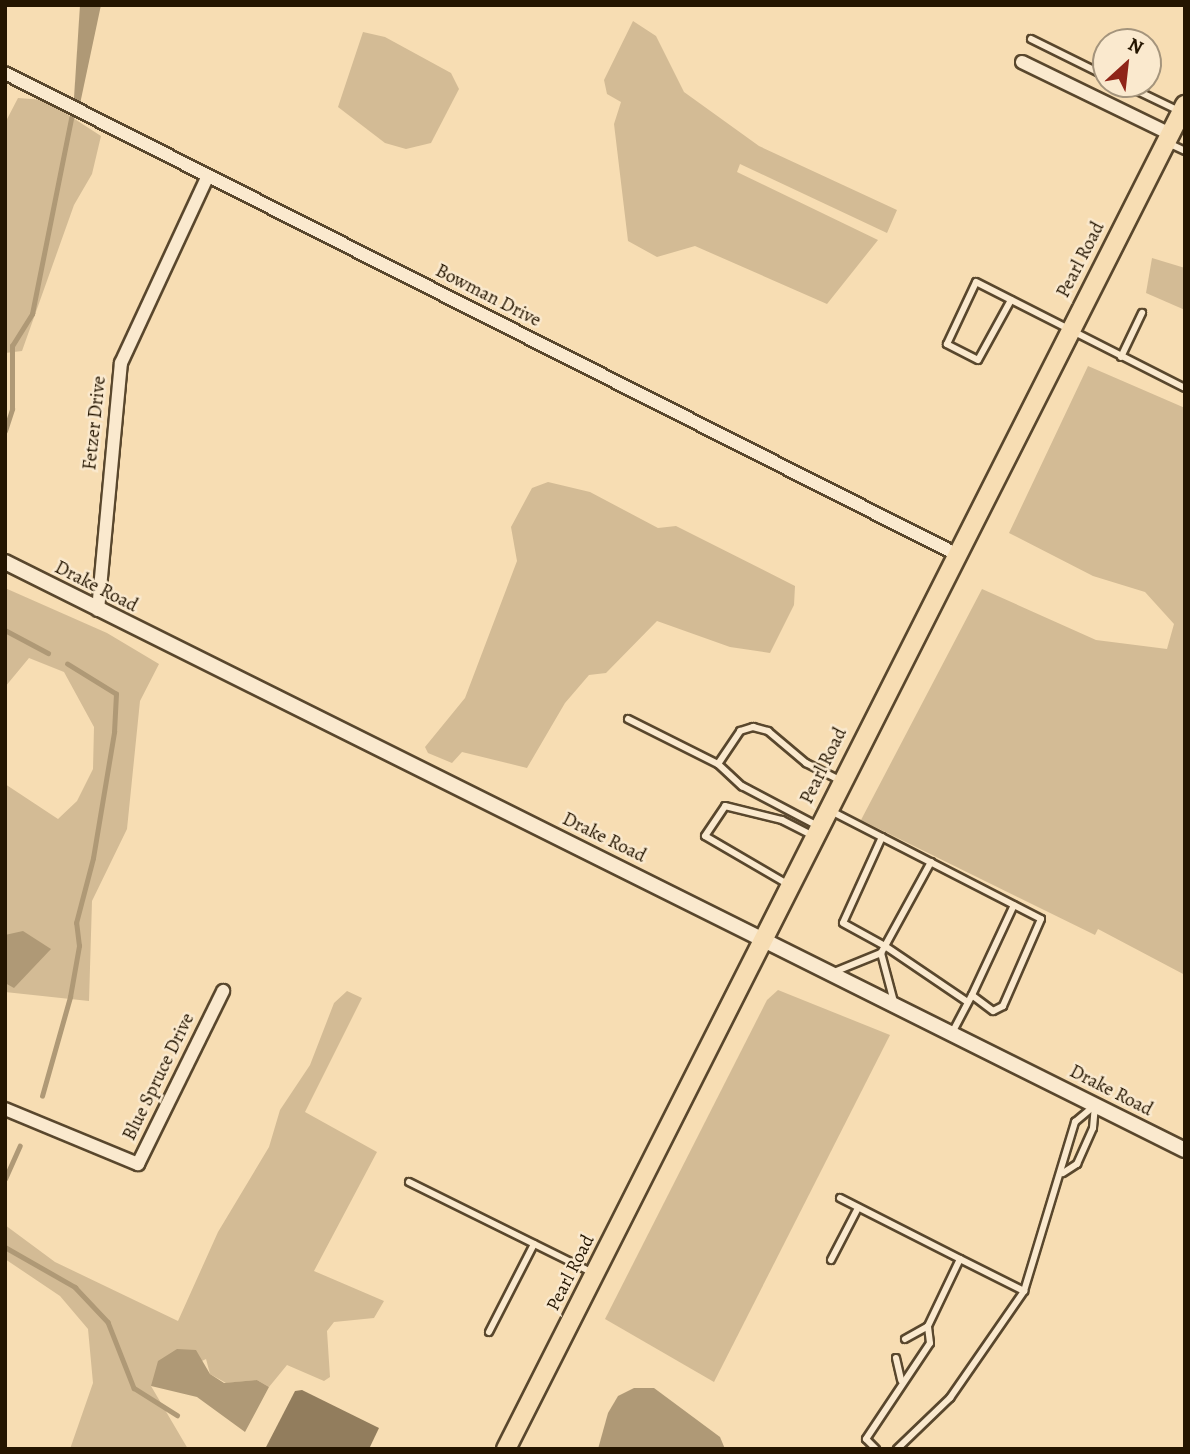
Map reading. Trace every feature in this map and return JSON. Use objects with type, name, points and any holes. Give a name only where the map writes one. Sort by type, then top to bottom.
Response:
[{"type":"main road","name":"Pearl Road","points":[[506,1449],[954,553],[1183,108]]},
{"type":"street","points":[[1022,62],[1168,138]]},
{"type":"street","name":"Bowman Drive","points":[[5,73],[954,553]]},
{"type":"street","name":"Fetzer Drive","points":[[99,610],[121,363],[208,176]]},
{"type":"street","name":"Drake Road","points":[[5,562],[834,972],[1185,1150]]},
{"type":"street","name":"Blue Spruce Drive","points":[[5,1109],[138,1164],[223,991]]},
{"type":"lane","points":[[1031,39],[1092,69]]},
{"type":"lane","points":[[1158,98],[1183,108]]},
{"type":"lane","points":[[1168,138],[1185,151]]},
{"type":"lane","points":[[1010,300],[978,360],[947,344],[976,282],[1185,388]]},
{"type":"lane","points":[[1121,357],[1142,313]]},
{"type":"lane","points":[[628,719],[718,764],[741,786],[816,831]]},
{"type":"lane","points":[[718,764],[740,731],[753,727],[768,731],[806,763],[840,780]]},
{"type":"lane","points":[[789,885],[705,836],[724,806],[816,831]]},
{"type":"lane","points":[[827,808],[1041,919],[1003,1006],[993,1011],[972,995]]},
{"type":"lane","points":[[882,837],[843,923],[966,1001]]},
{"type":"lane","points":[[834,972],[883,950],[931,862]]},
{"type":"lane","points":[[952,1033],[1014,905]]},
{"type":"lane","points":[[883,950],[894,1002]]},
{"type":"lane","points":[[1063,1174],[1077,1164],[1093,1128],[1095,1105]]},
{"type":"lane","points":[[897,1449],[950,1398],[1024,1291],[1063,1174],[1075,1122],[1095,1105]]},
{"type":"lane","points":[[409,1182],[594,1273]]},
{"type":"lane","points":[[840,1198],[1024,1291]]},
{"type":"lane","points":[[831,1260],[858,1208]]},
{"type":"lane","points":[[488,1332],[534,1244]]},
{"type":"lane","points":[[876,1449],[866,1439],[901,1380],[916,1368],[930,1343],[928,1326],[960,1259]]},
{"type":"lane","points":[[905,1339],[928,1326]]},
{"type":"lane","points":[[896,1358],[901,1380]]},
{"type":"shaded area","points":[[80,5],[101,5],[80,104],[74,98]]},
{"type":"shaded area","points":[[633,21],[656,36],[684,92],[759,146],[897,210],[887,233],[740,164],[737,172],[878,240],[827,304],[695,246],[657,257],[628,241],[614,124],[621,102],[607,94],[604,80]]},
{"type":"shaded area","points":[[363,32],[385,37],[451,73],[459,89],[431,143],[406,149],[385,143],[338,107]]},
{"type":"shaded area","points":[[18,98],[45,100],[101,136],[92,174],[74,205],[22,351],[5,353],[5,123]]},
{"type":"shaded area","points":[[1152,258],[1185,268],[1185,310],[1146,293]]},
{"type":"shaded area","points":[[1088,366],[1185,408],[1185,975],[1098,929],[1095,935],[861,820],[982,589],[1096,640],[1167,649],[1174,624],[1145,592],[1093,576],[1009,533]]},
{"type":"shaded area","points":[[548,482],[590,492],[658,528],[676,526],[795,586],[794,605],[770,653],[730,647],[657,621],[606,673],[589,675],[565,703],[527,768],[462,752],[452,763],[428,753],[425,747],[465,698],[517,561],[511,527],[532,488]]},
{"type":"shaded area","points":[[5,588],[107,633],[159,664],[140,701],[127,829],[92,901],[89,1001],[5,992],[5,784],[58,819],[77,801],[93,769],[94,727],[64,672],[29,658],[5,687]]},
{"type":"shaded area","points":[[23,931],[51,949],[14,988],[5,983],[5,935]]},
{"type":"shaded area","points":[[778,990],[890,1035],[714,1382],[605,1319],[767,1000]]},
{"type":"shaded area","points":[[347,991],[362,998],[305,1112],[377,1152],[314,1271],[384,1301],[374,1318],[334,1322],[327,1331],[330,1377],[324,1381],[287,1365],[269,1387],[257,1380],[226,1383],[210,1374],[206,1359],[151,1386],[188,1449],[70,1449],[93,1383],[88,1329],[60,1296],[5,1259],[5,1225],[55,1262],[178,1321],[218,1232],[269,1147],[280,1110],[310,1065],[334,1003]]},
{"type":"shaded area","points":[[177,1349],[196,1350],[210,1374],[224,1383],[257,1380],[269,1387],[245,1432],[197,1397],[151,1386],[158,1361]]},
{"type":"shaded area","points":[[634,1388],[654,1388],[720,1437],[725,1449],[598,1449],[608,1413],[618,1396]]},
{"type":"building","points":[[302,1390],[379,1428],[369,1449],[265,1449],[295,1391]]},
{"type":"waterway","points":[[5,431],[12,409],[12,346],[32,314],[71,118]]},
{"type":"waterway","points":[[5,630],[48,653]]},
{"type":"waterway","points":[[42,1096],[70,997],[79,946],[76,923],[93,858],[114,732],[116,694],[67,664]]},
{"type":"waterway","points":[[5,1179],[20,1146]]},
{"type":"waterway","points":[[5,1247],[75,1287],[108,1322],[134,1388],[177,1415]]}]
